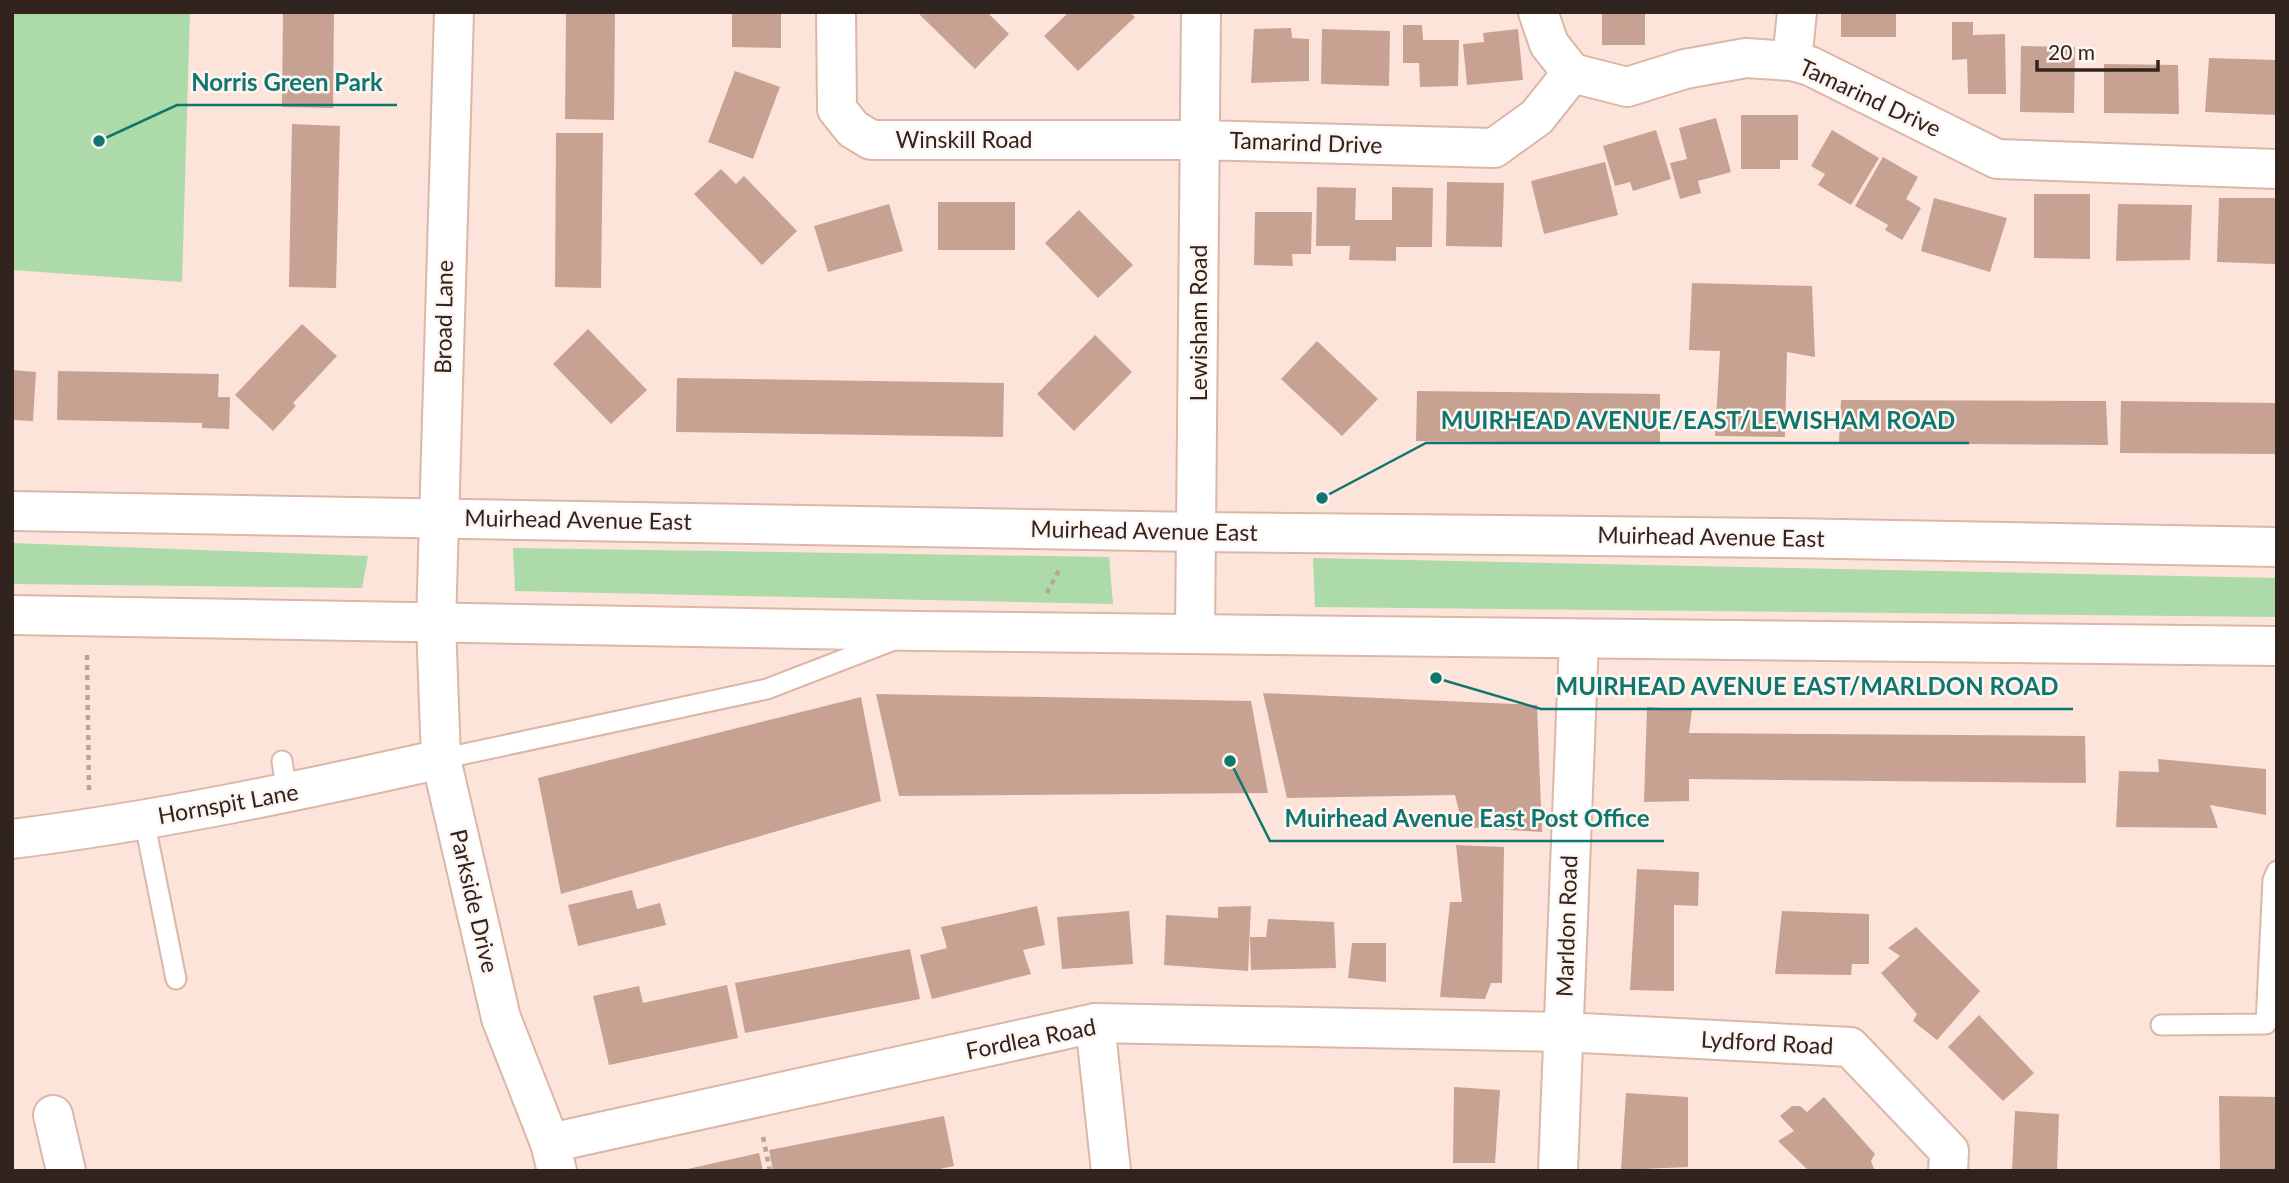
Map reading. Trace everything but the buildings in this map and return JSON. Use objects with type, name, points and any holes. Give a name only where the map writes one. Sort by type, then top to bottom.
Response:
[{"type":"street","name":"Broad Lane","points":[[436,622],[454,12]]},
{"type":"street","name":"Winskill Road","points":[[836,12],[837,109],[853,129],[871,140],[1200,140]]},
{"type":"street","name":"Lewisham Road","points":[[1195,634],[1202,12]]},
{"type":"street","points":[[1538,12],[1549,44],[1572,73]]},
{"type":"street","points":[[1791,61],[1797,12]]},
{"type":"street","name":"Tamarind Drive","points":[[1200,140],[1494,148],[1537,117],[1572,73],[1627,87],[1685,69],[1746,58],[1791,61],[1810,66],[1997,159],[2277,169]]},
{"type":"street","name":"Muirhead Avenue East","points":[[12,511],[1070,530],[2277,547]]},
{"type":"street","points":[[12,615],[918,631],[2277,646]]},
{"type":"street","name":"Parkside Drive","points":[[436,622],[442,759],[501,1018],[553,1157]]},
{"type":"street","name":"Marldon Road","points":[[1558,1171],[1579,639]]},
{"type":"street","name":"Hornspit Lane","points":[[12,839],[144,819],[284,777],[442,759]]},
{"type":"street","points":[[1095,1023],[1111,1171]]},
{"type":"street","name":"Fordlea Road","points":[[553,1157],[1095,1023],[1563,1032]]},
{"type":"street","name":"Lydford Road","points":[[1563,1032],[1850,1047],[1949,1151],[1948,1171]]},
{"type":"street","points":[[53,1115],[66,1171]]},
{"type":"lane","points":[[442,759],[767,690],[918,631]]},
{"type":"lane","points":[[144,819],[176,979]]},
{"type":"lane","points":[[2161,1026],[2266,1024],[2273,880],[2277,871]]},
{"type":"path","points":[[1040,632],[1041,606],[1068,554],[1070,530]]},
{"type":"path","points":[[87,617],[89,829]]},
{"type":"green space","points":[[12,12],[190,12],[182,282],[12,270]]},
{"type":"green space","points":[[12,543],[368,556],[362,588],[12,584]]},
{"type":"green space","points":[[513,548],[1109,557],[1113,604],[515,591]]},
{"type":"green space","points":[[1313,558],[2277,578],[2277,617],[1315,607]]},
{"type":"place","name":"Norris Green Park","points":[[99,141]]},
{"type":"place","name":"MUIRHEAD AVENUE/EAST/LEWISHAM ROAD","points":[[1322,498]]},
{"type":"place","name":"MUIRHEAD AVENUE EAST/MARLDON ROAD","points":[[1436,678]]},
{"type":"place","name":"Muirhead Avenue East Post Office","points":[[1230,761]]}]
